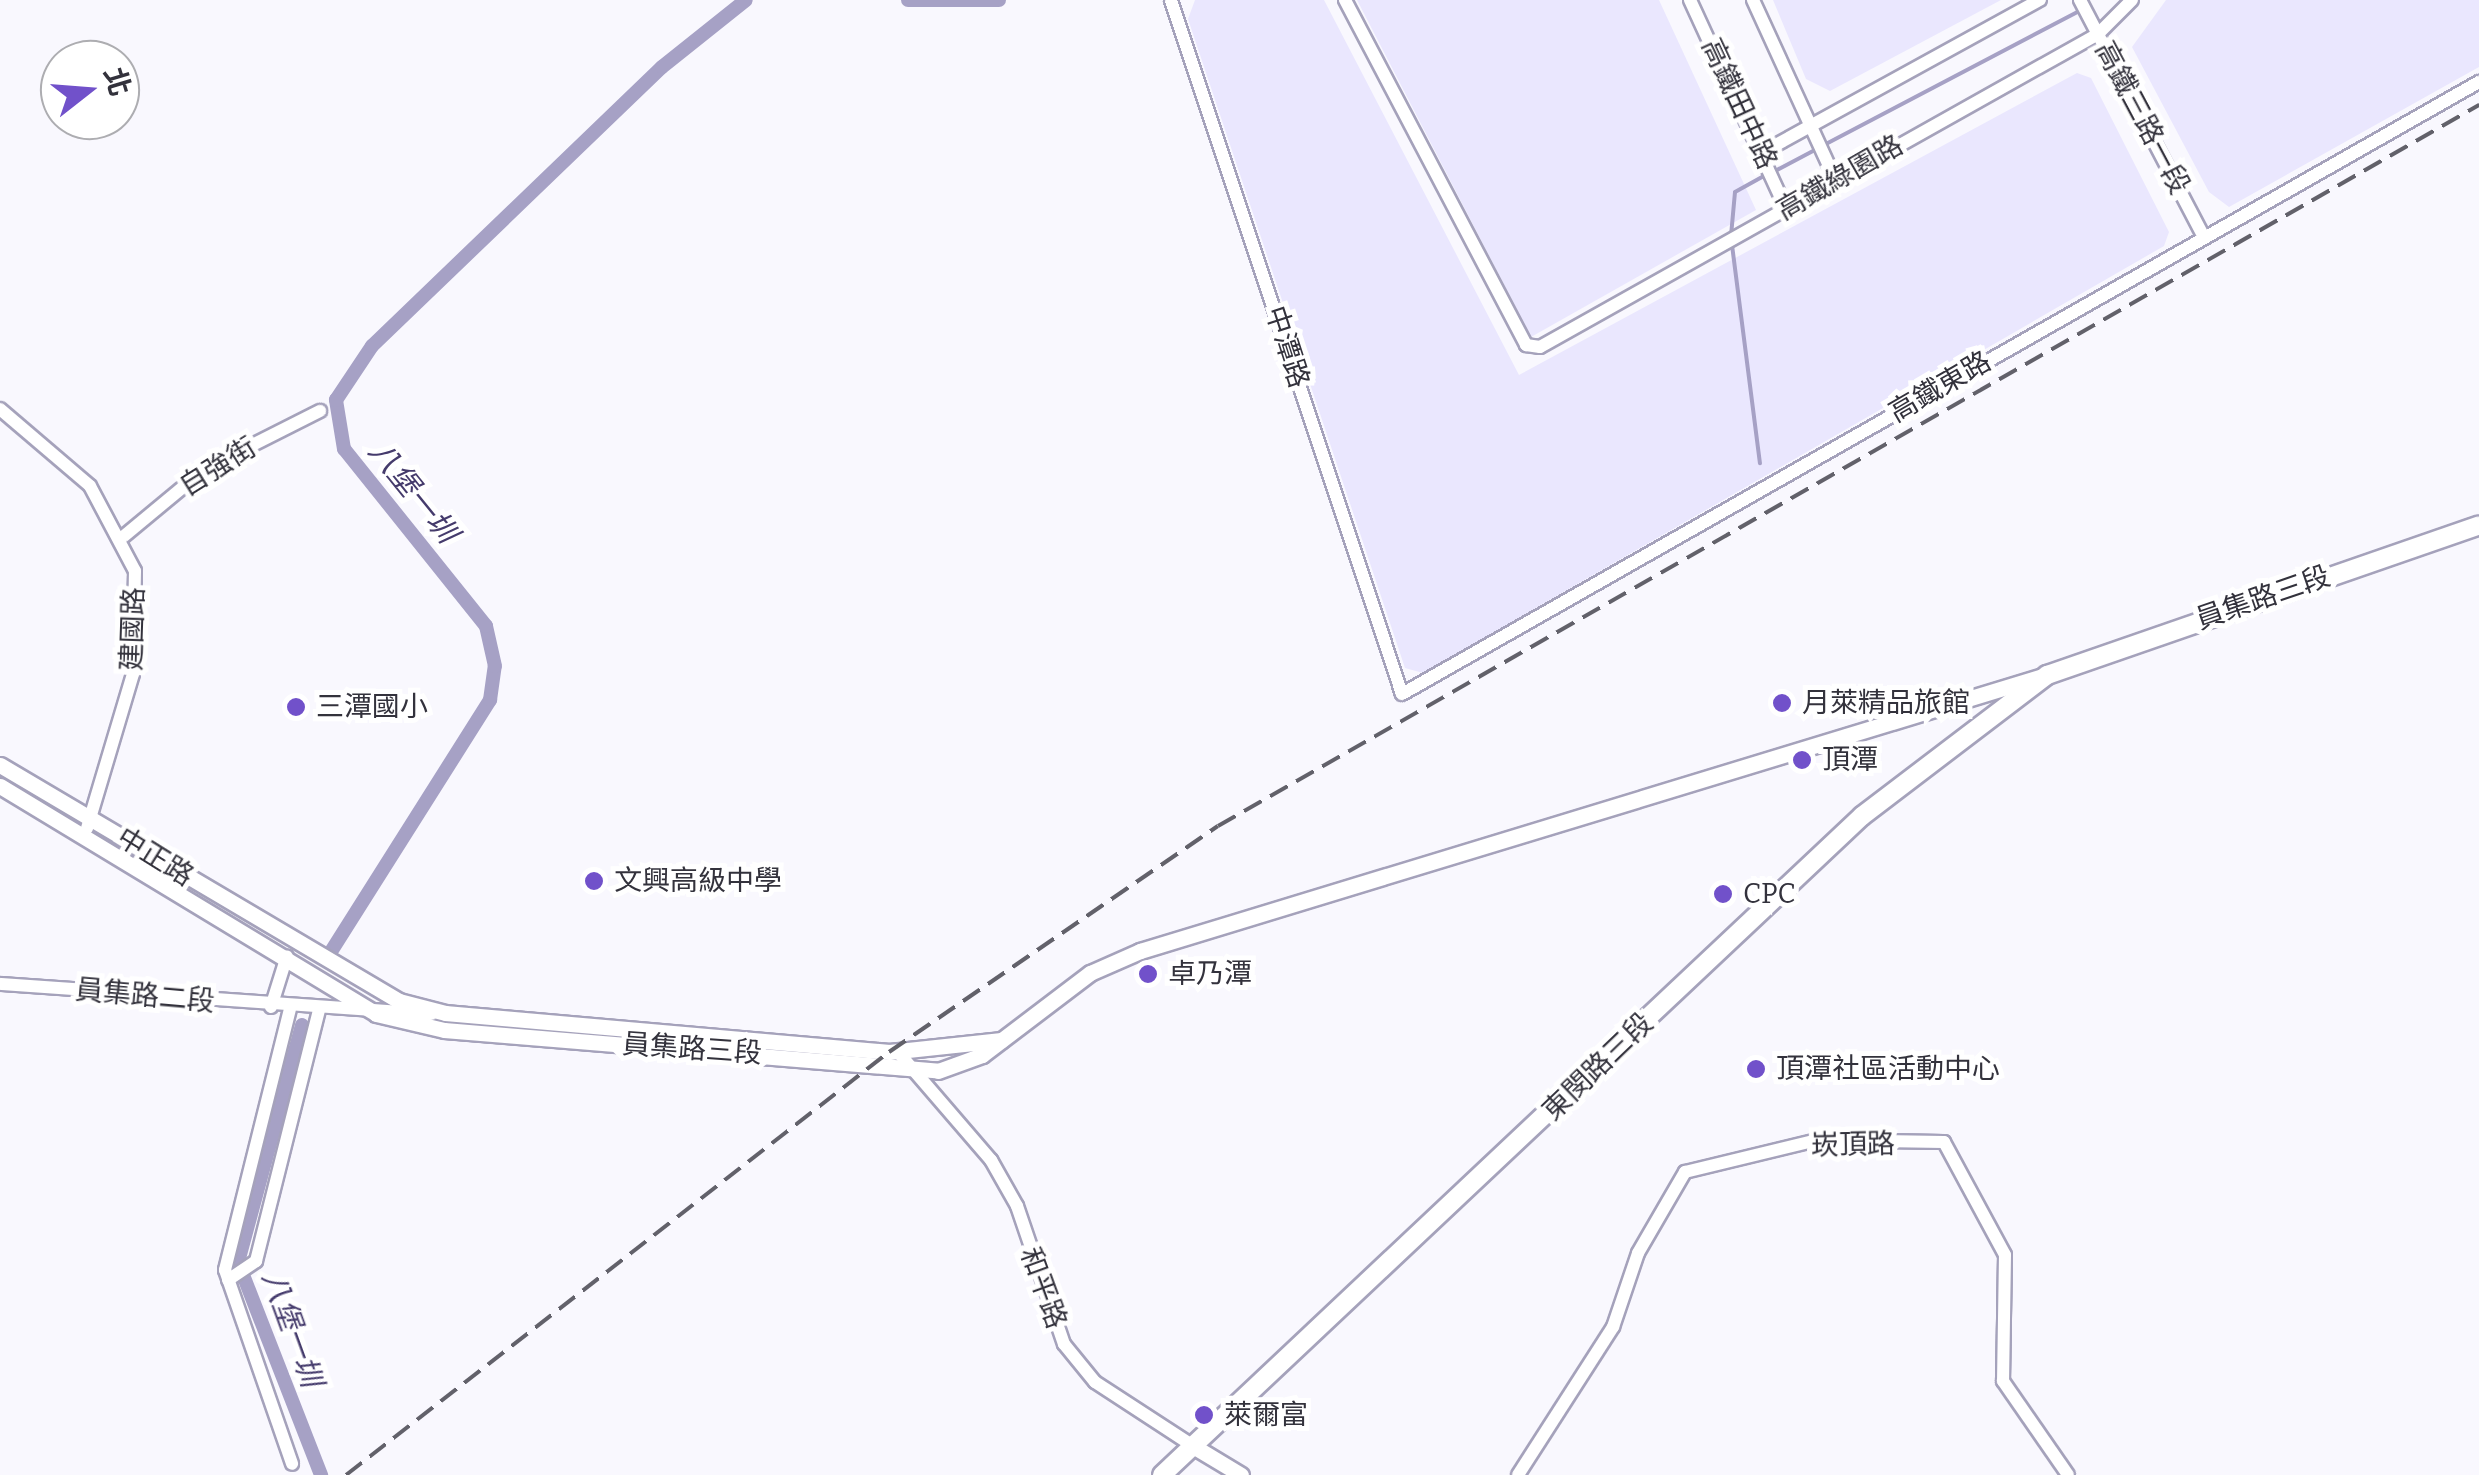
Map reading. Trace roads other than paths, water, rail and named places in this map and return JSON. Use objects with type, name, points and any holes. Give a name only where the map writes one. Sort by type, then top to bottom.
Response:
[{"type":"main road","name":"員集路三段","points":[[2047,675],[2479,525]]},
{"type":"main road","name":"東閔路三段","points":[[1162,1475],[1862,816],[2047,675]]},
{"type":"street","name":"中潭路","points":[[1172,0],[1402,694]]},
{"type":"street","name":"高鐵綠園路","points":[[1345,0],[1526,345],[1540,346],[2098,34],[2132,0]]},
{"type":"street","name":"高鐵田中路","points":[[1690,0],[1786,209]]},
{"type":"street","name":"高鐵田中路","points":[[1753,0],[1836,180]]},
{"type":"street","points":[[1762,152],[2040,0]]},
{"type":"street","name":"高鐵三路一段","points":[[2080,0],[2204,236]]},
{"type":"street","name":"高鐵東路","points":[[1402,694],[2479,82]]},
{"type":"street","name":"建國路","points":[[0,409],[64,455],[124,536],[135,571],[133,674],[85,835]]},
{"type":"street","name":"自強街","points":[[124,536],[205,469],[320,411]]},
{"type":"street","name":"員集路三段","points":[[376,1014],[444,1030],[919,1069],[968,1060],[1090,973],[1140,951],[2047,675]]},
{"type":"street","name":"中正路","points":[[0,765],[308,951],[337,977]]},
{"type":"street","name":"中正路","points":[[0,786],[287,956],[337,977]]},
{"type":"street","points":[[271,1007],[287,956]]},
{"type":"street","points":[[337,977],[444,1013]]},
{"type":"street","points":[[337,977],[376,1014]]},
{"type":"street","name":"員集路二段","points":[[0,984],[319,1010]]},
{"type":"street","points":[[290,1009],[228,1280],[292,1464]]},
{"type":"street","points":[[228,1280],[256,1261],[319,1010],[444,1013]]},
{"type":"street","name":"員集路三段","points":[[444,1013],[893,1052],[1001,1040]]},
{"type":"street","name":"和平路","points":[[893,1052],[919,1069],[1017,1206],[1064,1344],[1095,1382],[1241,1475]]},
{"type":"street","name":"崁頂路","points":[[1518,1475],[1612,1327],[1638,1252],[1686,1172],[1817,1140],[1944,1142],[2005,1255],[2003,1381],[2068,1475]]},
{"type":"waterway","name":"八堡一圳","points":[[332,950],[490,700],[495,666],[486,626],[344,449],[336,400],[372,346],[662,67],[746,0]]},
{"type":"waterway","name":"八堡一圳","points":[[908,0],[999,0]]},
{"type":"waterway","points":[[1824,145],[2081,10]]},
{"type":"waterway","points":[[1775,171],[1815,150]]},
{"type":"waterway","points":[[1731,236],[1735,192],[1766,175]]},
{"type":"waterway","points":[[1732,245],[1760,463]]},
{"type":"waterway","name":"八堡一圳","points":[[302,1025],[238,1262],[321,1475]]},
{"type":"railway","points":[[346,1475],[889,1052],[1218,826],[2479,105]]},
{"type":"place","name":"月萊精品旅館","points":[[1782,703]]},
{"type":"place","name":"三潭國小","points":[[296,707]]},
{"type":"place","name":"頂潭","points":[[1802,760]]},
{"type":"place","name":"文興高級中學","points":[[594,881]]},
{"type":"place","name":"CPC","points":[[1723,894]]},
{"type":"place","name":"卓乃潭","points":[[1148,974]]},
{"type":"place","name":"頂潭社區活動中心","points":[[1756,1069]]},
{"type":"place","name":"萊爾富","points":[[1204,1415]]}]
